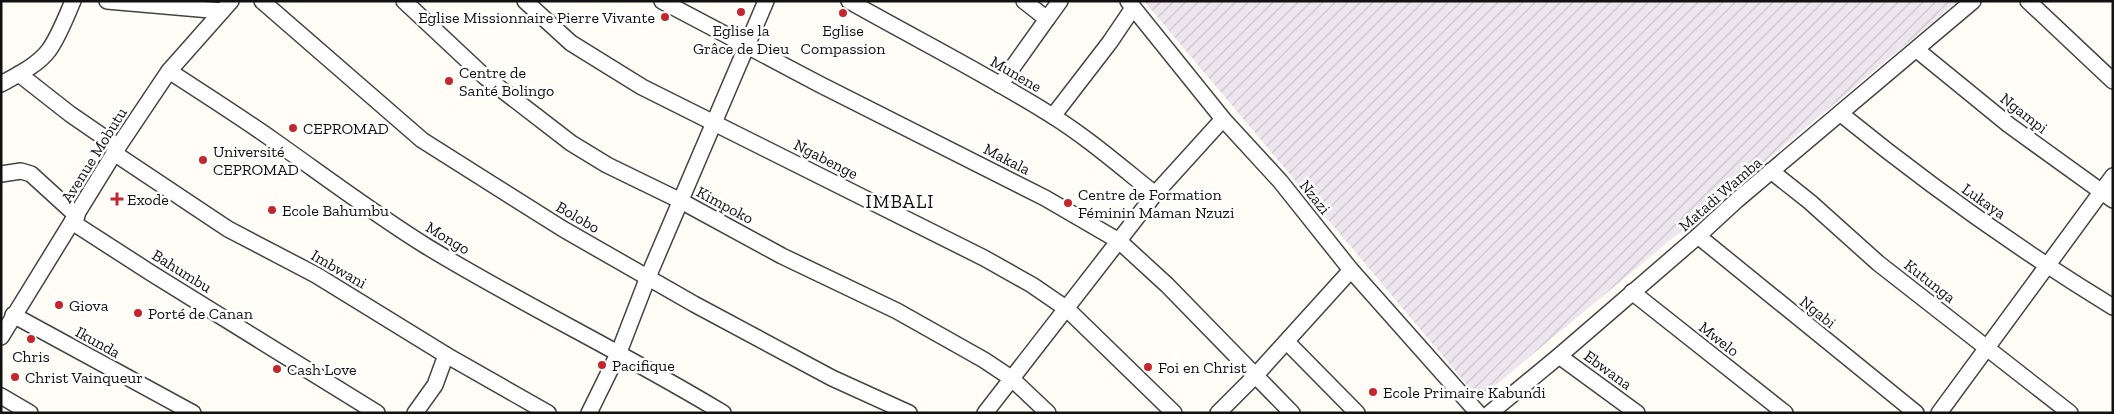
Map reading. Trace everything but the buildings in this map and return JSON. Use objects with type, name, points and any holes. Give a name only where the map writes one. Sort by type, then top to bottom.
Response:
[{"type":"street","points":[[1,84],[43,58],[50,49],[73,1]]},
{"type":"street","points":[[107,1],[226,6]]},
{"type":"street","name":"Bolobo","points":[[262,1],[422,140],[563,229],[694,304],[832,378],[909,413]]},
{"type":"street","name":"Kimpoko","points":[[404,1],[484,76],[541,122],[607,165],[680,201],[782,256],[897,311],[984,360],[1011,378],[1048,413]]},
{"type":"street","name":"Ngabenge","points":[[525,1],[585,53],[642,87],[984,258],[1032,285],[1067,309],[1174,413]]},
{"type":"street","name":"Makala","points":[[662,1],[746,47],[1045,198],[1118,241],[1167,285],[1292,413]]},
{"type":"street","points":[[589,413],[619,352],[648,277],[766,1]]},
{"type":"street","name":"Munene","points":[[848,1],[1053,116],[1154,194]]},
{"type":"street","points":[[1024,1],[1047,19]]},
{"type":"street","points":[[1000,85],[1060,1]]},
{"type":"street","name":"Matadi Wamba","points":[[1490,413],[1559,356],[1771,171],[1973,1]]},
{"type":"street","points":[[2028,1],[2113,81]]},
{"type":"street","points":[[1053,116],[1110,42],[1130,5]]},
{"type":"street","name":"Nzazi","points":[[1130,5],[1223,119],[1280,181],[1351,270],[1478,413]]},
{"type":"street","name":"Avenue Mobutu","points":[[1,337],[116,150],[169,71],[226,6]]},
{"type":"street","name":"Ngampi","points":[[1917,50],[2009,125],[2107,197]]},
{"type":"street","name":"Mongo","points":[[169,71],[271,138],[372,211],[424,245],[482,279],[619,352],[723,413]]},
{"type":"street","name":"Imbwani","points":[[19,74],[116,150],[228,229],[316,275],[446,355],[548,413]]},
{"type":"street","name":"Lukaya","points":[[1841,114],[1902,164],[2046,266],[2113,307]]},
{"type":"street","points":[[985,413],[1154,194],[1223,119]]},
{"type":"street","name":"Kutunga","points":[[1771,171],[1810,202],[1878,263],[2070,413]]},
{"type":"street","name":"Bahumbu","points":[[1,174],[12,172],[31,174],[74,219],[151,273],[377,413]]},
{"type":"street","points":[[1939,413],[2046,266],[2107,197],[2113,176]]},
{"type":"street","name":"Ngabi","points":[[1698,236],[1758,287],[1916,413]]},
{"type":"street","points":[[1218,413],[1287,342],[1351,270]]},
{"type":"street","name":"Mwelo","points":[[1632,292],[1785,413]]},
{"type":"street","name":"Ikunda","points":[[13,315],[193,413]]},
{"type":"street","points":[[1287,342],[1357,413]]},
{"type":"street","points":[[415,413],[435,385],[446,355]]},
{"type":"street","name":"Ebwana","points":[[1559,356],[1637,413]]},
{"type":"street","points":[[1,396],[30,413]]},
{"type":"shaded area","points":[[1144,1],[1958,1],[1479,399]]},
{"type":"place","name":"Eglise la Grâce de Dieu","points":[[741,12]]},
{"type":"place","name":"Eglise Compassion","points":[[843,13]]},
{"type":"place","name":"Eglise Missionnaire Pierre Vivante","points":[[665,17]]},
{"type":"place","name":"Centre de Santé Bolingo","points":[[449,81]]},
{"type":"place","name":"CEPROMAD","points":[[293,128]]},
{"type":"place","name":"Université CEPROMAD","points":[[203,160]]},
{"type":"place","name":"Exode","points":[[117,199]]},
{"type":"place","name":"Centre de Formation Féminin Maman Nzuzi","points":[[1068,203]]},
{"type":"place","name":"Ecole Bahumbu","points":[[272,210]]},
{"type":"place","name":"Giova","points":[[59,305]]},
{"type":"place","name":"Porté de Canan","points":[[138,313]]},
{"type":"place","name":"Chris","points":[[31,339]]},
{"type":"place","name":"Pacifique","points":[[602,365]]},
{"type":"place","name":"Foi en Christ","points":[[1148,367]]},
{"type":"place","name":"Cash Love","points":[[277,369]]},
{"type":"place","name":"Christ Vainqueur","points":[[15,377]]},
{"type":"place","name":"Ecole Primaire Kabundi","points":[[1373,392]]},
{"type":"district","name":"IMBALI","points":[[900,201]]}]
